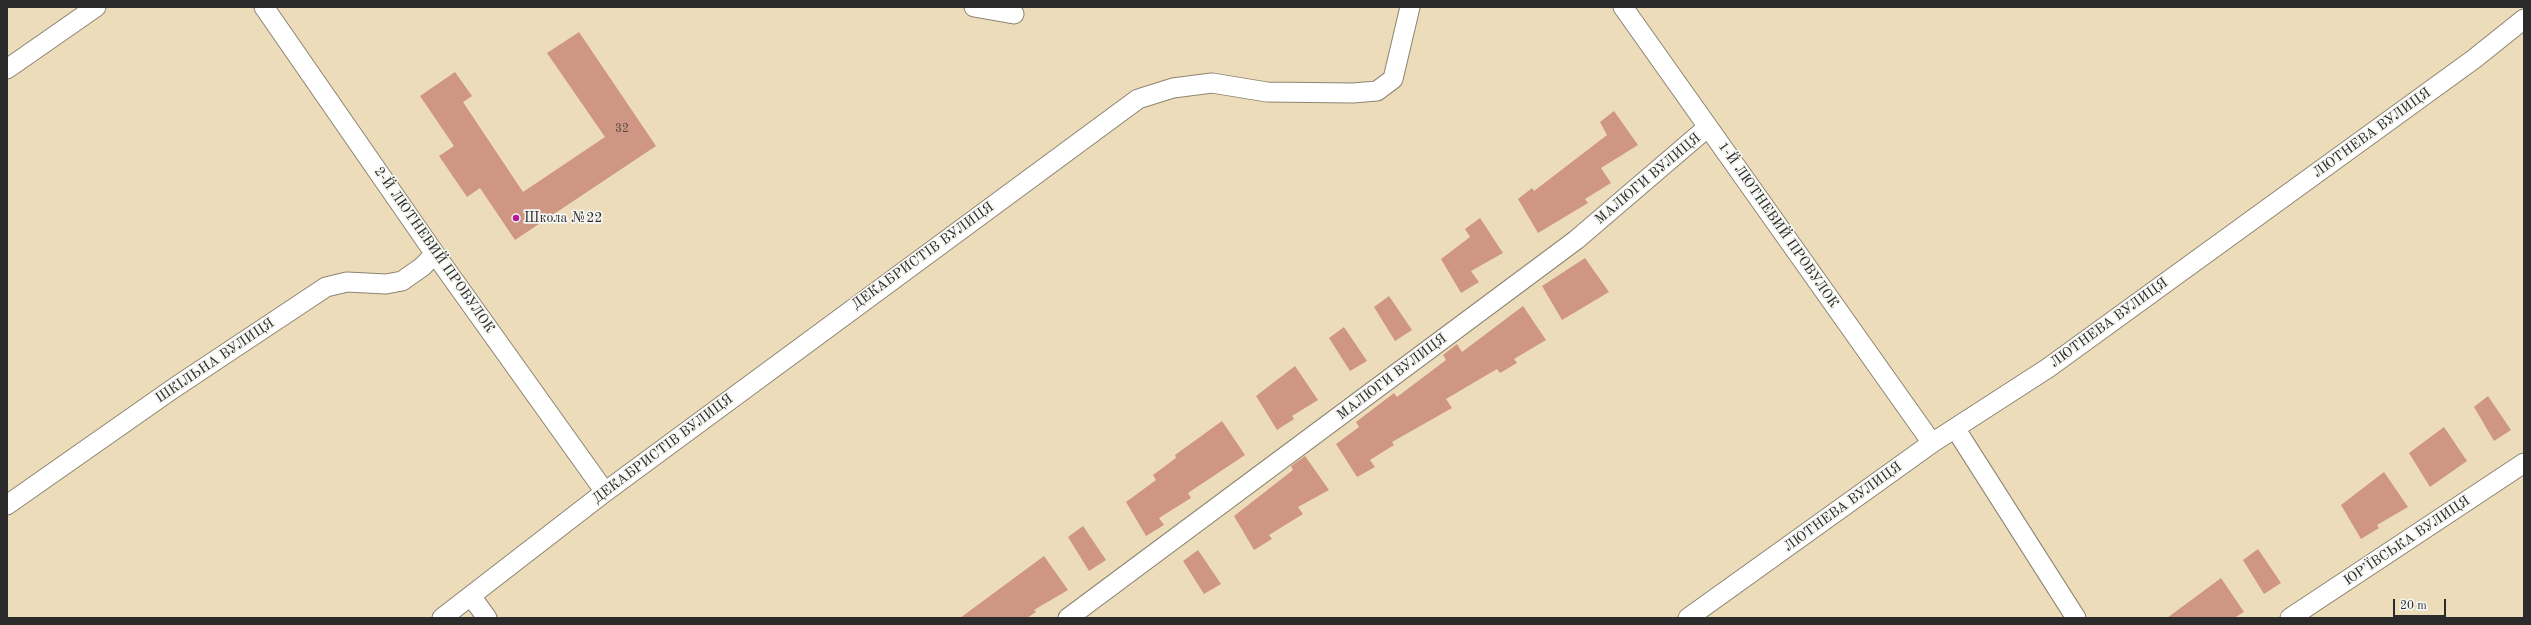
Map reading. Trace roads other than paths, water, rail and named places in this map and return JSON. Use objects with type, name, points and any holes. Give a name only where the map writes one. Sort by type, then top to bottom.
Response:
[{"type":"street","points":[[7,69],[96,7]]},
{"type":"street","name":"2-Й ЛЮТНЕВИЙ ПРОВУЛОК","points":[[264,7],[435,254],[606,492]]},
{"type":"street","points":[[974,7],[1014,14]]},
{"type":"street","name":"ДЕКАБРИСТІВ ВУЛИЦЯ","points":[[442,618],[606,492],[1138,99],[1174,88],[1212,83],[1267,92],[1353,94],[1378,91],[1393,79],[1410,7]]},
{"type":"street","name":"1-Й ЛЮТНЕВИЙ ПРОВУЛОК","points":[[1623,7],[1932,443]]},
{"type":"street","name":"ЛЮТНЕВА ВУЛИЦЯ","points":[[1688,618],[1932,443],[2048,368],[2474,59],[2524,19]]},
{"type":"street","name":"МАЛЮГИ ВУЛИЦЯ","points":[[1068,618],[1576,240],[1708,127]]},
{"type":"street","name":"ШКІЛЬНА ВУЛИЦЯ","points":[[7,505],[174,388],[326,287],[348,282],[386,284],[402,280],[422,267],[435,254]]},
{"type":"street","points":[[1955,428],[2076,618]]},
{"type":"street","name":"ЮР’ЇВСЬКА ВУЛИЦЯ","points":[[2290,618],[2524,463]]},
{"type":"street","points":[[471,596],[487,618]]},
{"type":"place","name":"Школа №22","points":[[516,218]]}]
